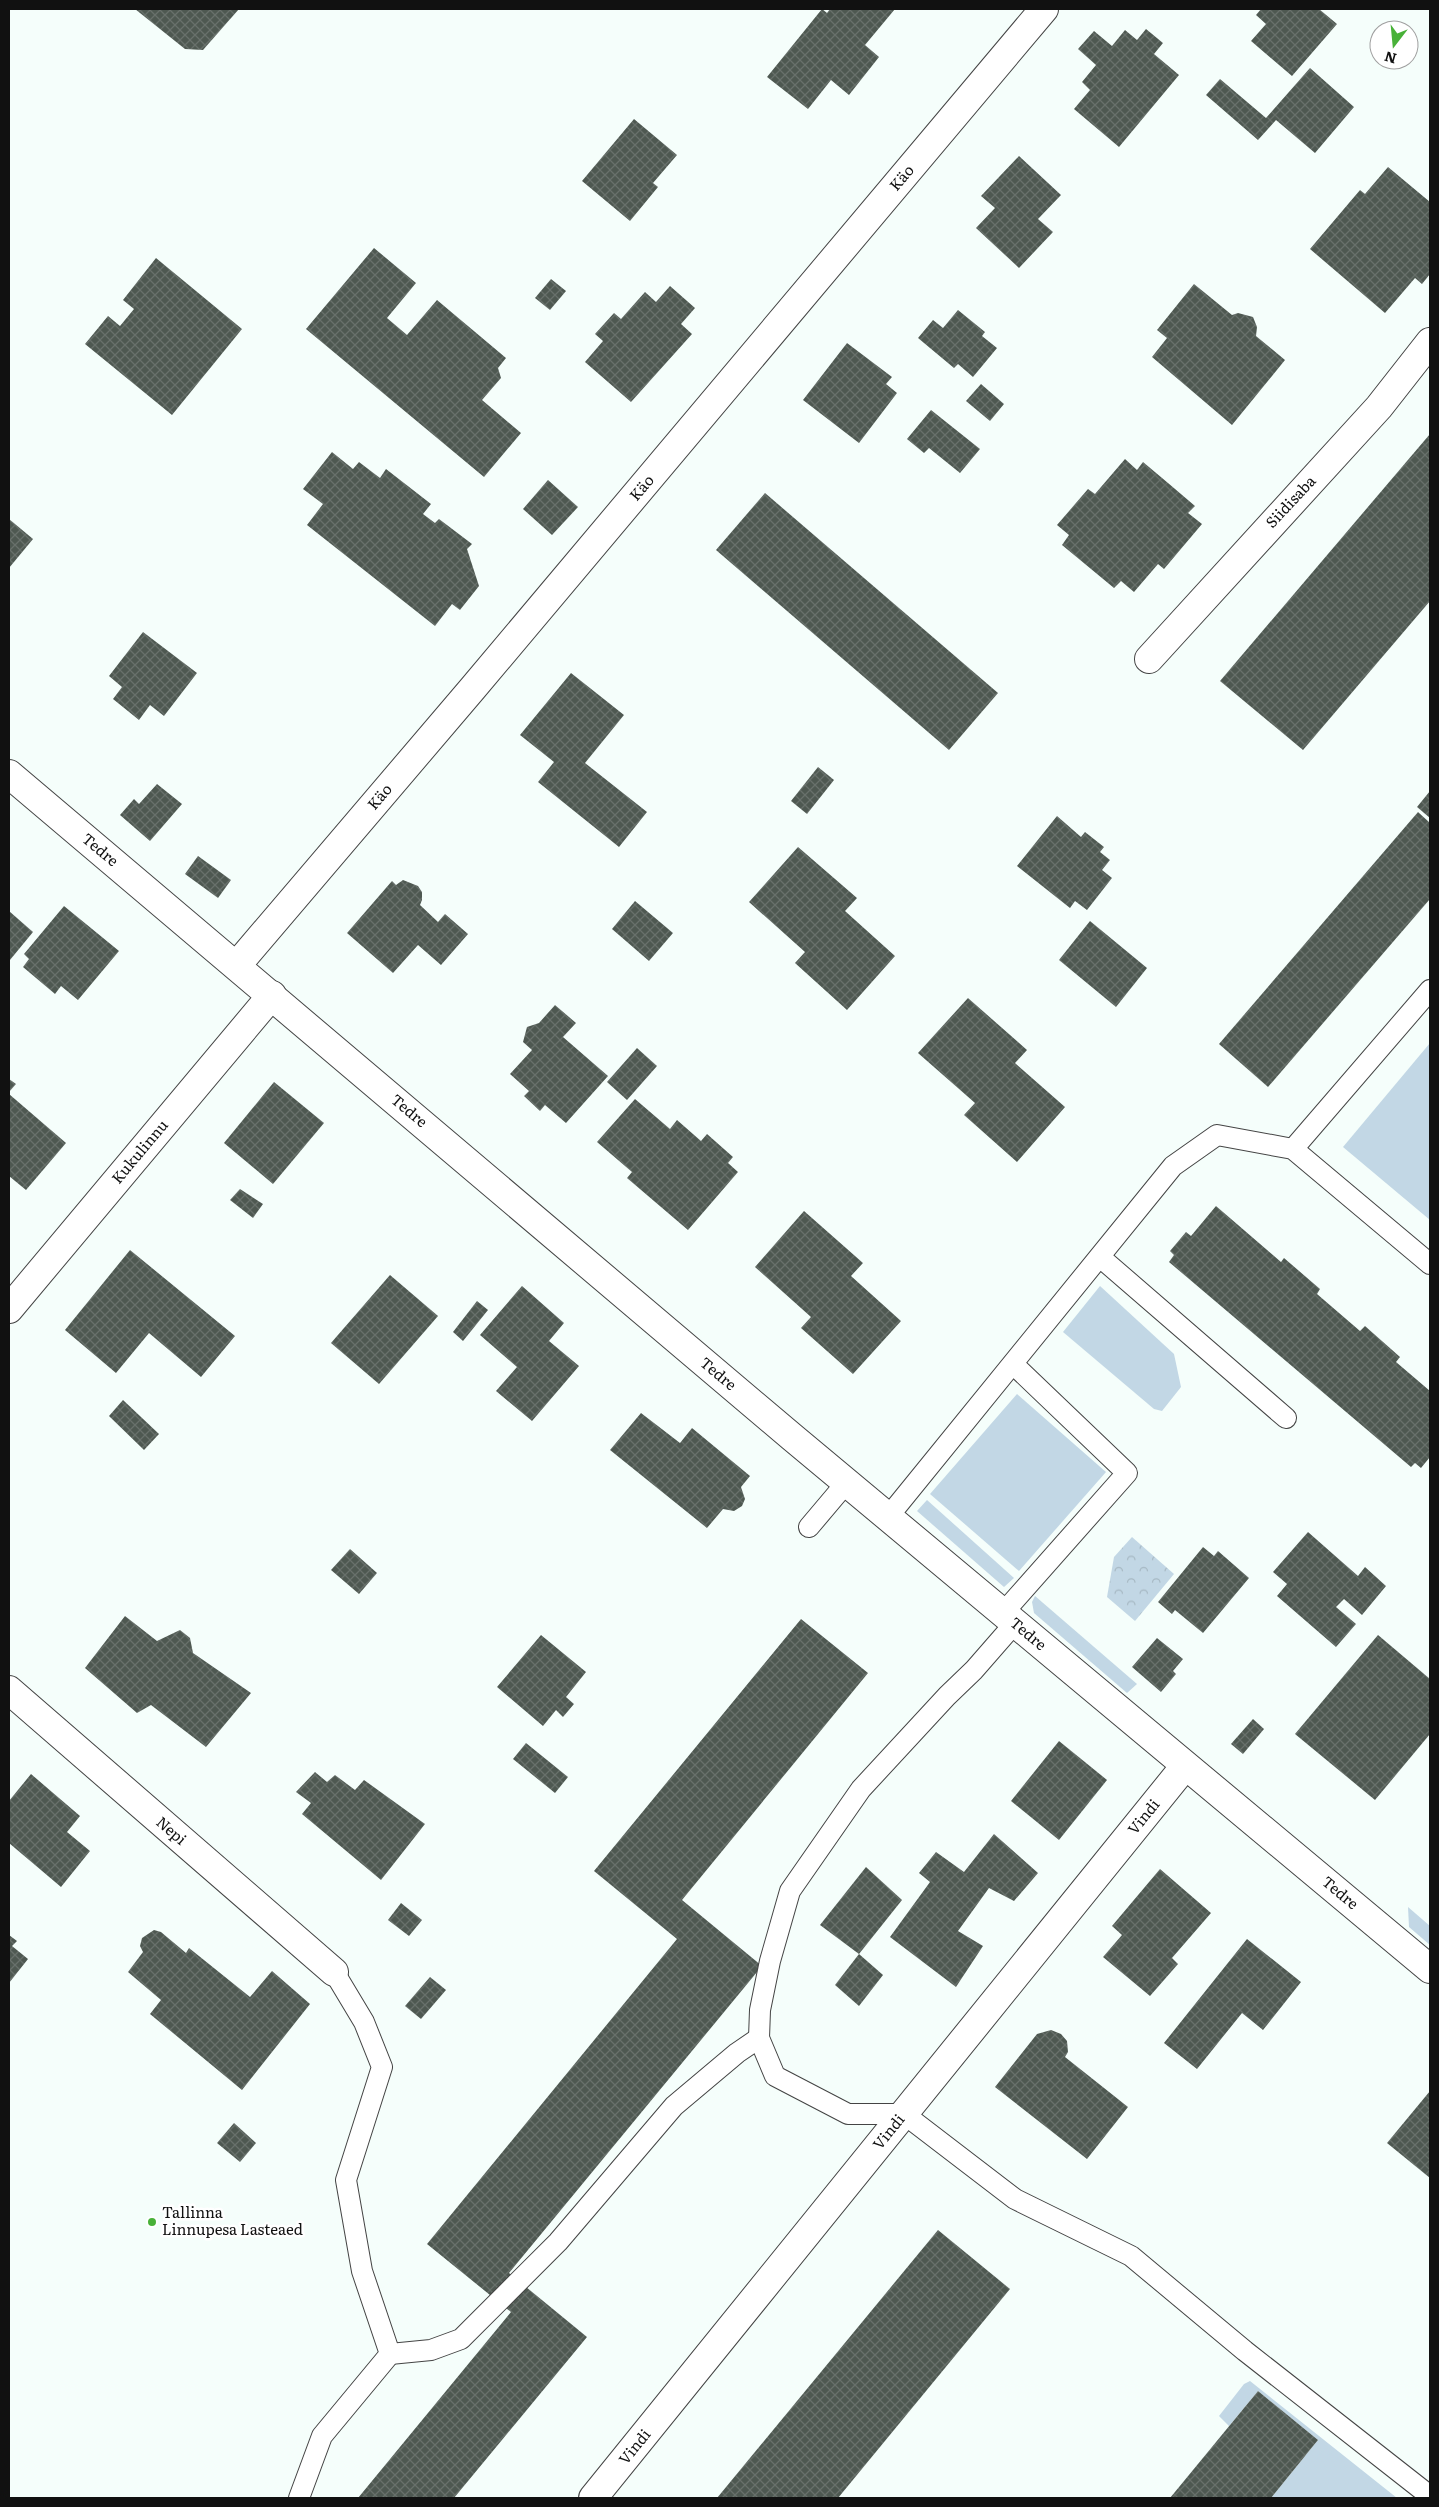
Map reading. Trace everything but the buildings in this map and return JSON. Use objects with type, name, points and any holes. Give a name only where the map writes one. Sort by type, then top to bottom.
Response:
[{"type":"street","name":"Käo","points":[[237,965],[473,688],[1044,9]]},
{"type":"street","name":"Siidisaba","points":[[1149,659],[1380,407],[1430,342]]},
{"type":"street","name":"Tedre","points":[[9,774],[888,1517],[1430,1969]]},
{"type":"street","name":"Kukulinnu","points":[[9,1309],[272,995]]},
{"type":"street","name":"Nepi","points":[[9,1690],[334,1972]]},
{"type":"street","name":"Vindi","points":[[593,2498],[1185,1766]]},
{"type":"lane","points":[[1293,1149],[1430,990]]},
{"type":"lane","points":[[888,1517],[1174,1166],[1217,1135],[1293,1149],[1430,1264]]},
{"type":"lane","points":[[1100,1257],[1286,1418]]},
{"type":"lane","points":[[1013,1364],[1127,1473],[1009,1618],[974,1670],[947,1696],[861,1789],[790,1891],[770,1961],[760,2010],[759,2038],[775,2076],[848,2114],[904,2114],[1014,2199],[1131,2256],[1245,2352],[1430,2496]]},
{"type":"lane","points":[[809,1527],[847,1482]]},
{"type":"lane","points":[[334,1972],[364,2022],[382,2067],[346,2180],[362,2271],[390,2354]]},
{"type":"lane","points":[[299,2498],[322,2436],[390,2354],[431,2350],[461,2339],[558,2242],[674,2106],[737,2053],[759,2038]]},
{"type":"green space","points":[[1430,1043],[1430,1220],[1343,1147]]},
{"type":"green space","points":[[1100,1286],[1174,1354],[1181,1387],[1162,1411],[1154,1409],[1063,1332]]},
{"type":"green space","points":[[1017,1394],[1106,1472],[1019,1571],[930,1494]]},
{"type":"green space","points":[[927,1500],[1014,1578],[1004,1587],[917,1511]]},
{"type":"green space","points":[[1132,1537],[1174,1574],[1135,1621],[1107,1597],[1114,1557]]},
{"type":"green space","points":[[1035,1596],[1137,1684],[1127,1693],[1034,1613],[1032,1602]]},
{"type":"green space","points":[[1408,1907],[1430,1926],[1430,1945],[1409,1927]]},
{"type":"green space","points":[[1250,2381],[1397,2498],[1271,2498],[1318,2440],[1258,2391],[1229,2426],[1219,2416],[1244,2384]]},
{"type":"place","name":"Tallinna Linnupesa Lasteaed","points":[[152,2222]]}]
